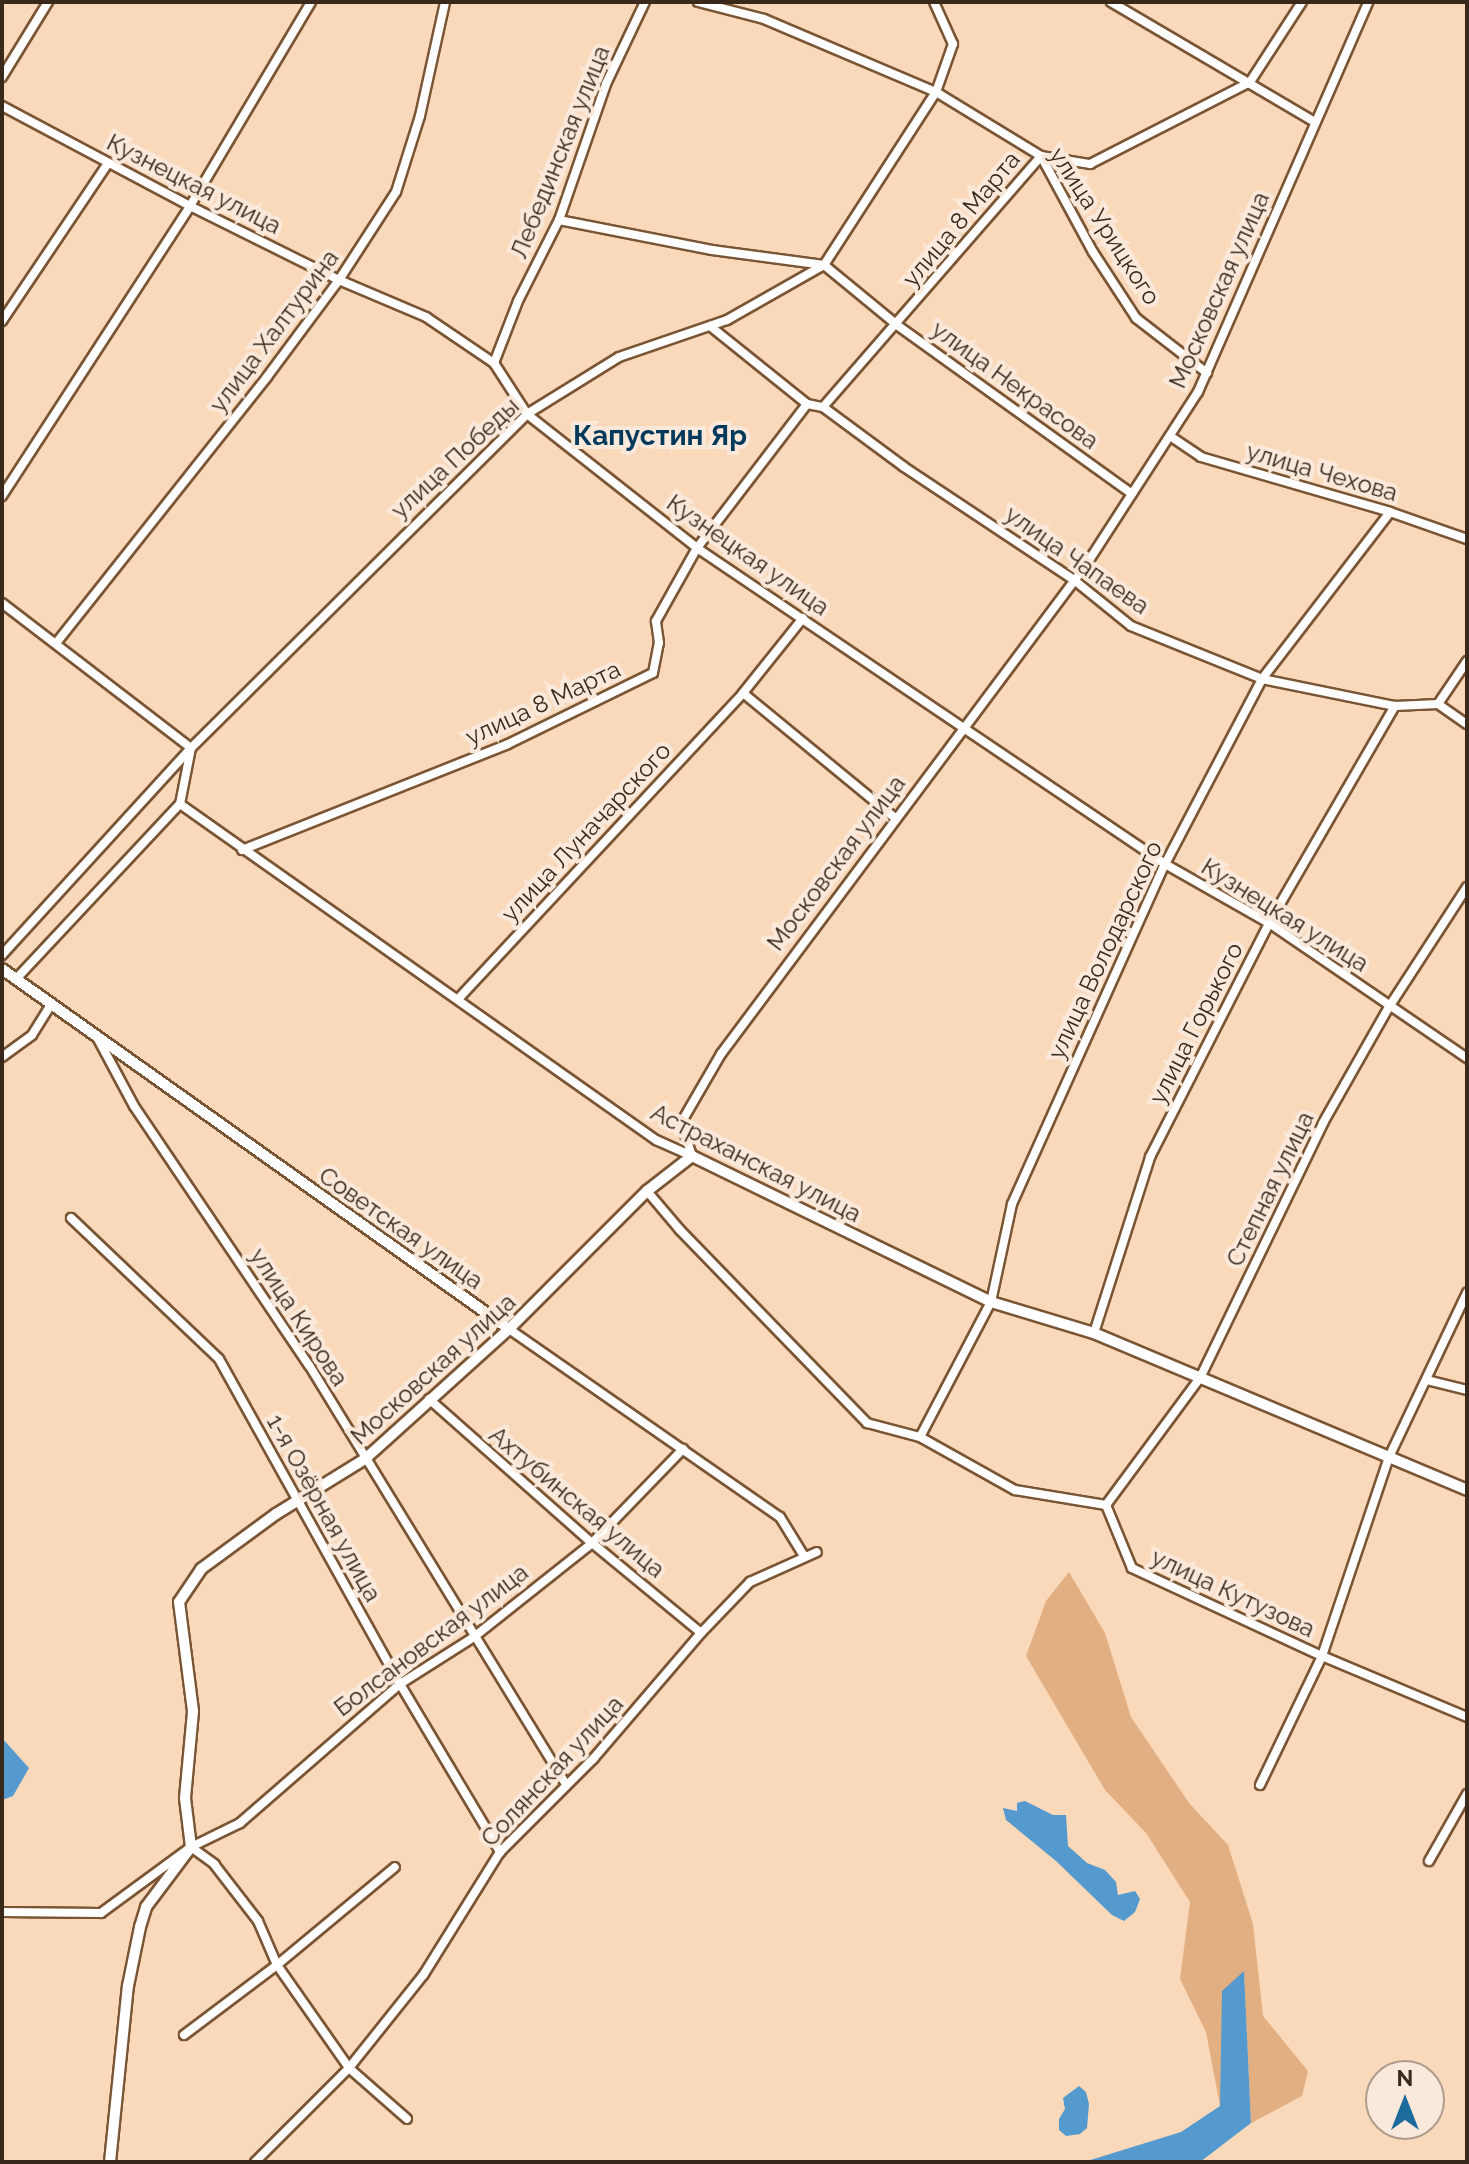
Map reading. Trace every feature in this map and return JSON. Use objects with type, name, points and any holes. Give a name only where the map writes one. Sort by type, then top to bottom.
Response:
[{"type":"street","points":[[2,77],[48,2]]},
{"type":"street","points":[[2,496],[190,206],[311,2]]},
{"type":"street","name":"улица Халтурина","points":[[57,642],[267,377],[339,280],[396,192],[420,116],[445,2]]},
{"type":"street","name":"Лебединская улица","points":[[494,363],[518,301],[559,220],[606,84],[645,2]]},
{"type":"street","name":"улица Урицкого","points":[[698,2],[764,19],[936,92],[1041,156],[1093,252],[1136,318],[1207,373]]},
{"type":"street","name":"улица Победы","points":[[2,955],[191,748],[527,414],[619,357],[710,326],[824,265],[936,92],[953,44],[934,2]]},
{"type":"street","points":[[1111,2],[1315,122]]},
{"type":"street","name":"улица 8 Марта","points":[[823,407],[1041,156],[1090,164],[1250,82],[1302,2]]},
{"type":"street","name":"Московская улица","points":[[191,1847],[185,1798],[193,1711],[179,1602],[201,1569],[297,1501],[365,1459],[509,1329],[647,1191],[692,1156],[681,1123],[721,1054],[1074,580],[1170,436],[1207,373],[1368,2]]},
{"type":"street","name":"Кузнецкая улица","points":[[2,106],[190,206],[339,280],[426,317],[494,363],[527,414],[697,548],[1165,864],[1269,923],[1467,1058]]},
{"type":"street","points":[[2,321],[108,163]]},
{"type":"street","points":[[559,220],[712,250],[824,265]]},
{"type":"street","name":"улица Некрасова","points":[[824,265],[897,325],[1132,494]]},
{"type":"street","name":"улица Чапаева","points":[[710,326],[807,404],[823,407],[904,467],[1074,580],[1131,626],[1262,679],[1395,706],[1438,704]]},
{"type":"street","name":"улица 8 Марта","points":[[242,850],[508,744],[653,673],[659,643],[656,621],[697,548],[807,404]]},
{"type":"street","name":"улица Чехова","points":[[1170,436],[1201,457],[1390,512],[1467,539]]},
{"type":"street","name":"улица Володарского","points":[[920,1437],[991,1302],[1012,1204],[1165,864],[1262,679],[1390,512]]},
{"type":"street","points":[[2,603],[57,642],[191,748],[180,804],[16,979]]},
{"type":"street","name":"улица Луначарского","points":[[458,999],[743,693],[803,618]]},
{"type":"street","points":[[1467,661],[1438,704],[1467,724]]},
{"type":"street","points":[[743,693],[895,818]]},
{"type":"street","name":"улица Горького","points":[[1094,1333],[1150,1157],[1269,923],[1395,706]]},
{"type":"street","name":"Астраханская улица","points":[[180,804],[656,1140],[991,1302],[1094,1333],[1467,1490]]},
{"type":"street","name":"Степная улица","points":[[1106,1505],[1200,1378],[1323,1123],[1389,1007],[1467,887]]},
{"type":"street","name":"Советская улица","points":[[2,969],[780,1517],[804,1556]]},
{"type":"street","points":[[2,1057],[32,1035],[51,1004]]},
{"type":"street","name":"улица Кирова","points":[[97,1037],[134,1106],[309,1365],[566,1785]]},
{"type":"street","points":[[647,1191],[680,1230],[867,1423],[920,1437],[1015,1490],[1106,1505]]},
{"type":"street","name":"1-я Озёрная улица","points":[[71,1218],[219,1359],[400,1684],[500,1852]]},
{"type":"street","points":[[1260,1785],[1322,1656],[1389,1457],[1467,1293]]},
{"type":"street","points":[[1427,1380],[1467,1390]]},
{"type":"street","name":"Ахтубинская улица","points":[[429,1399],[592,1543],[701,1633]]},
{"type":"street","name":"Болсановская улица","points":[[2,1912],[101,1913],[191,1847],[240,1823],[400,1684],[474,1637],[592,1543],[683,1449]]},
{"type":"street","name":"улица Кутузова","points":[[1106,1505],[1132,1568],[1322,1656],[1467,1717]]},
{"type":"street","name":"Солянская улица","points":[[255,2162],[349,2068],[424,1974],[500,1852],[593,1759],[701,1633],[750,1582],[817,1552]]},
{"type":"street","points":[[1429,1861],[1467,1794]]},
{"type":"street","points":[[110,2162],[128,1986],[140,1927],[146,1907],[191,1847],[214,1864],[258,1921],[277,1965],[349,2068],[407,2119]]},
{"type":"street","points":[[184,2035],[277,1965],[395,1867]]},
{"type":"shaded area","points":[[1069,1572],[1105,1633],[1131,1717],[1189,1803],[1228,1845],[1253,1924],[1263,2016],[1308,2071],[1302,2096],[1251,2123],[1244,1972],[1223,2059],[1220,2106],[1206,2032],[1180,1979],[1190,1902],[1146,1833],[1105,1790],[1026,1656],[1046,1601]]},
{"type":"water","points":[[2,1738],[29,1768],[13,1796],[2,1800]]},
{"type":"water","points":[[1025,1801],[1053,1815],[1066,1815],[1068,1846],[1087,1863],[1105,1870],[1116,1882],[1118,1895],[1135,1891],[1140,1899],[1135,1912],[1124,1921],[1112,1915],[1056,1861],[1006,1820],[1003,1808],[1017,1811],[1017,1803]]},
{"type":"water","points":[[1244,1971],[1251,2123],[1200,2162],[1084,2162],[1181,2132],[1220,2106],[1222,1991]]},
{"type":"water","points":[[1079,2086],[1086,2092],[1089,2104],[1087,2128],[1080,2134],[1066,2136],[1059,2130],[1059,2119],[1065,2109],[1063,2098]]},
{"type":"district","name":"Капустин Яр","points":[[660,436]]}]
